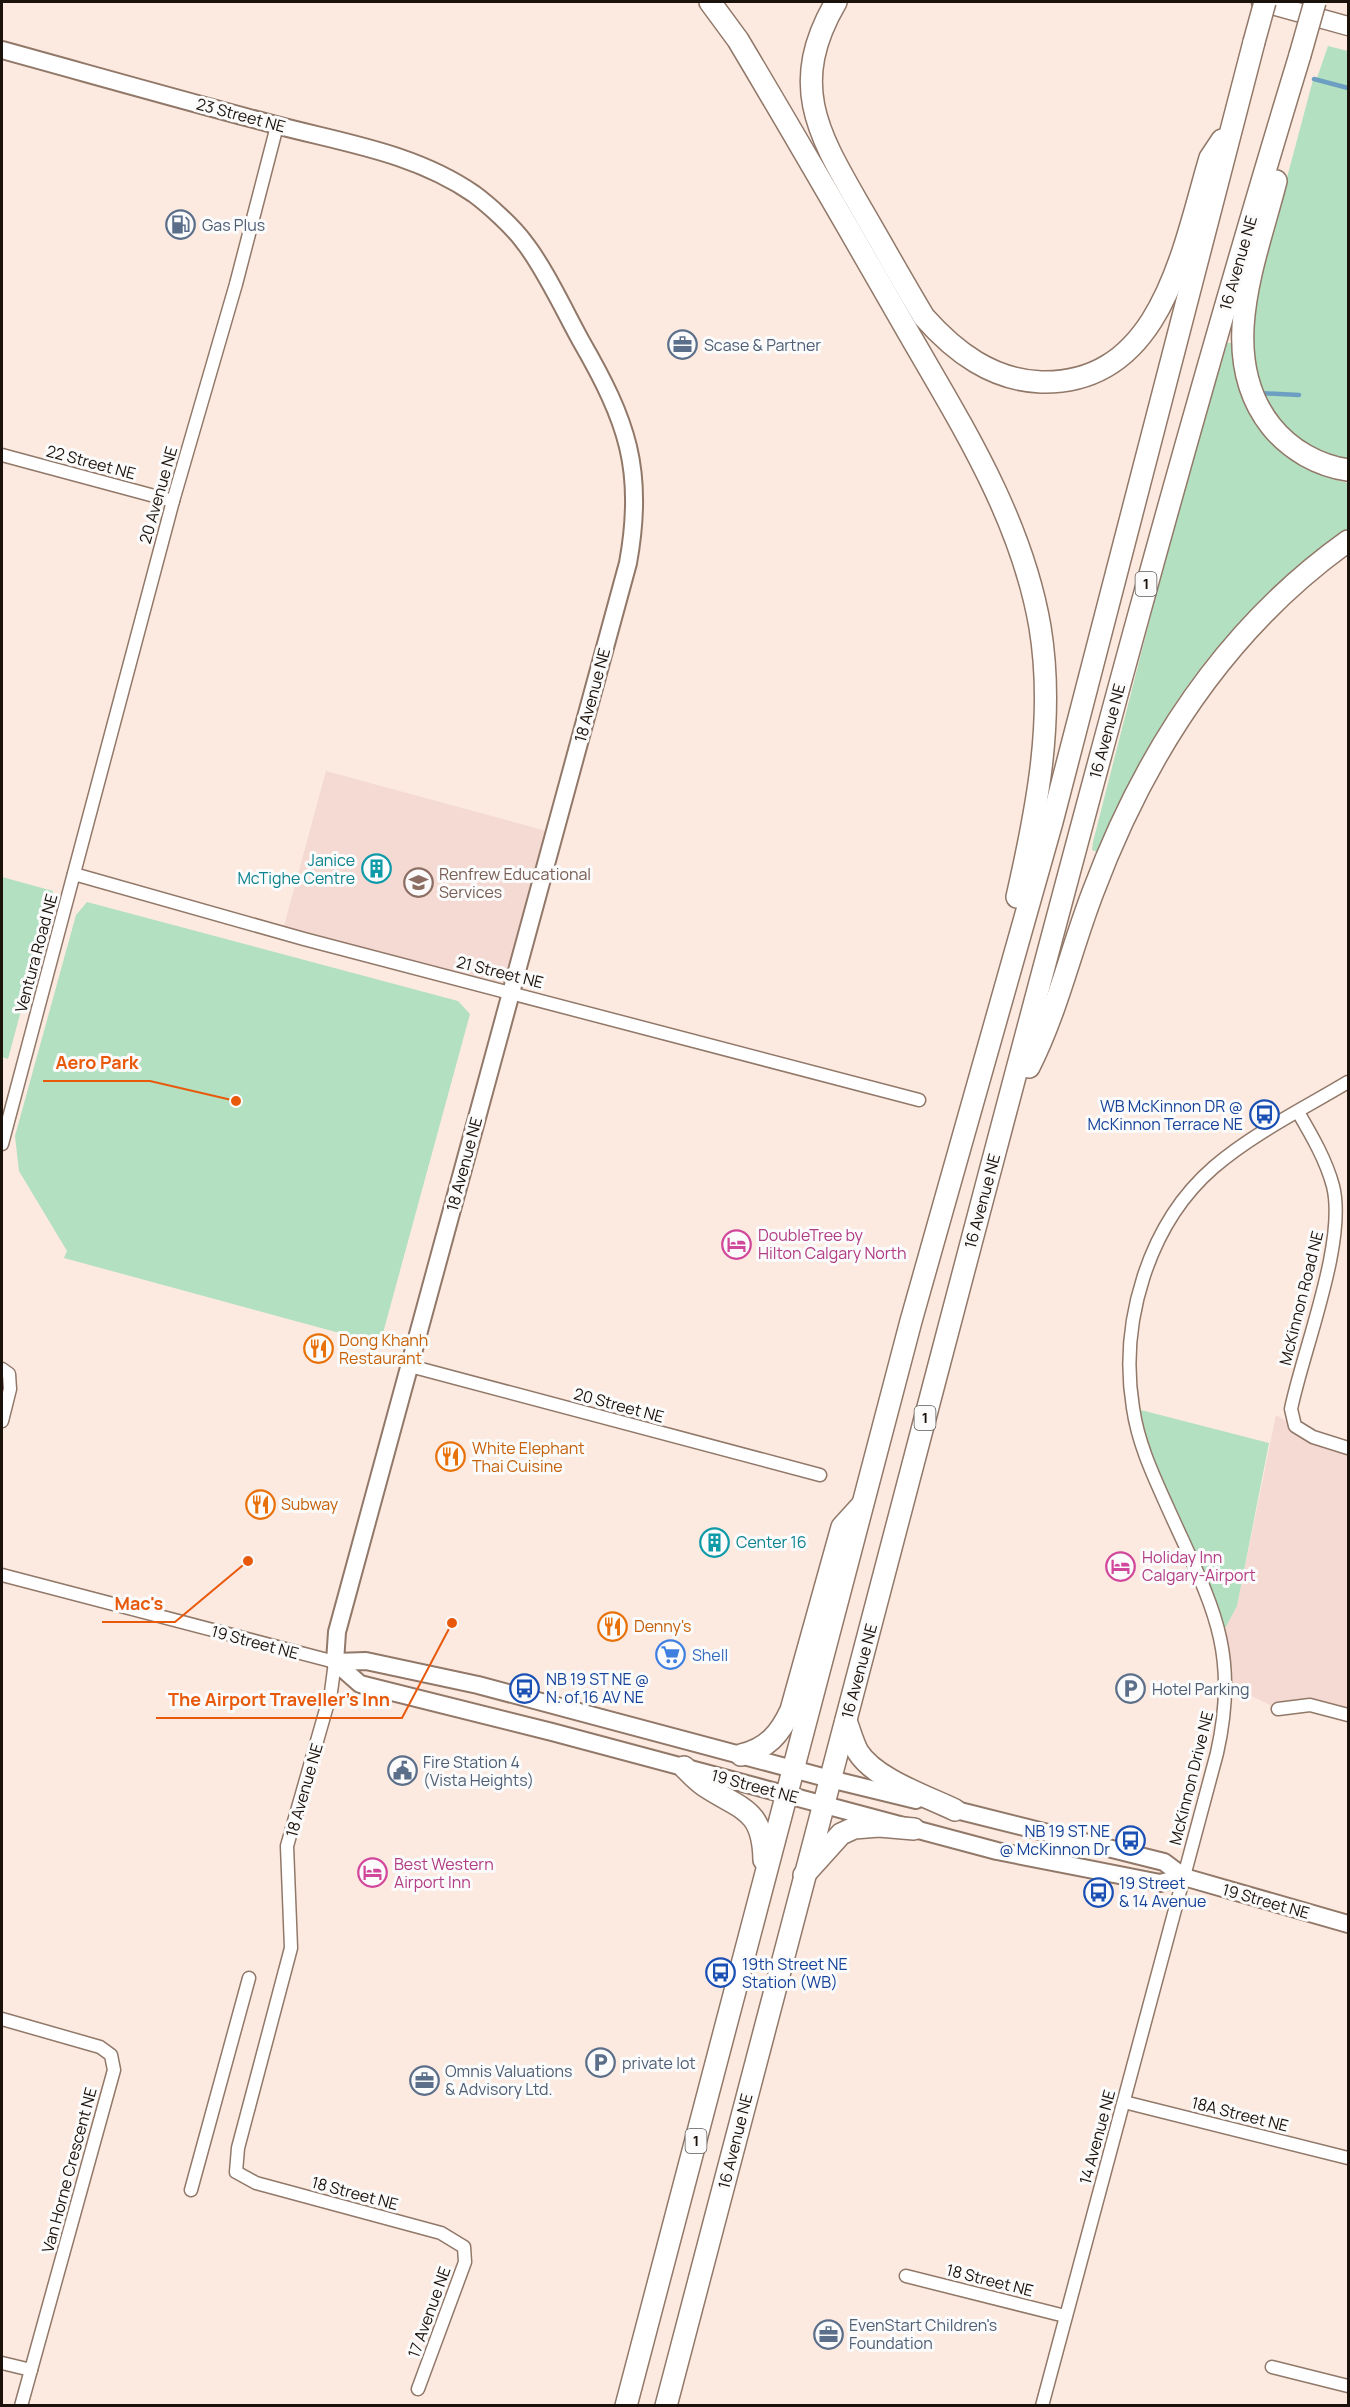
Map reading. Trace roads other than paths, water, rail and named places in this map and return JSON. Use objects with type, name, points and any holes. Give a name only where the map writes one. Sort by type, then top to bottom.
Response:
[{"type":"highway","points":[[710,2],[738,40],[782,114],[960,423],[1009,521],[1025,566],[1040,628],[1043,657],[1044,744],[1032,828],[1014,915],[1007,984]]},
{"type":"highway","points":[[836,2],[819,38],[811,74],[814,110],[825,146],[924,317],[938,333],[969,358],[1010,378],[1053,382],[1074,379],[1109,365],[1128,353],[1141,338],[1167,292],[1210,158],[1232,125]]},
{"type":"highway","name":"16 Avenue NE","points":[[626,2406],[914,1310],[1007,984],[1133,518],[1263,2]]},
{"type":"highway","name":"16 Avenue NE","points":[[666,2406],[803,1876],[1165,516],[1315,2]]},
{"type":"highway","points":[[1276,134],[1280,168],[1248,291],[1241,338],[1245,378],[1252,399],[1279,435],[1308,457],[1348,470]]},
{"type":"highway","points":[[1005,1116],[1032,1062],[1107,854],[1159,748],[1199,688],[1244,633],[1292,586],[1348,541]]},
{"type":"highway","points":[[741,1755],[757,1751],[772,1741],[784,1727],[792,1710],[842,1527],[865,1503]]},
{"type":"highway","points":[[846,1721],[856,1750],[864,1761],[900,1784],[955,1810]]},
{"type":"highway","points":[[684,1767],[704,1785],[733,1800],[752,1815],[760,1832],[764,1875]]},
{"type":"highway","points":[[803,1876],[841,1834],[854,1828],[879,1826],[914,1829]]},
{"type":"main road","points":[[1263,2],[1348,26]]},
{"type":"street","name":"23 Street NE","points":[[2,50],[277,126],[388,152],[437,173],[475,195]]},
{"type":"street","name":"20 Avenue NE","points":[[74,874],[173,501],[236,284],[277,126]]},
{"type":"street","name":"18 Avenue NE","points":[[236,2172],[238,2148],[291,1948],[288,1846],[331,1692],[337,1632],[628,563],[635,517],[635,482],[628,438],[607,387],[524,241],[475,195]]},
{"type":"street","name":"22 Street NE","points":[[2,454],[173,501]]},
{"type":"street","name":"21 Street NE","points":[[74,874],[304,939],[919,1100]]},
{"type":"street","name":"Ventura Road NE","points":[[2,1144],[74,874]]},
{"type":"street","name":"McKinnon Drive NE","points":[[1184,1877],[1223,1728],[1227,1696],[1226,1667],[1221,1636],[1208,1593],[1155,1479],[1138,1433],[1130,1377],[1138,1295],[1155,1246],[1194,1189],[1213,1168],[1237,1150],[1348,1083]]},
{"type":"street","name":"McKinnon Road NE","points":[[1298,1112],[1324,1160],[1334,1188],[1336,1227],[1331,1258],[1291,1409],[1295,1426],[1313,1437],[1348,1448]]},
{"type":"street","name":"20 Street NE","points":[[410,1366],[820,1475]]},
{"type":"street","points":[[2,1369],[9,1374],[10,1389],[2,1421]]},
{"type":"street","name":"19 Street NE","points":[[2,1575],[335,1662],[366,1661],[478,1685],[794,1770],[1164,1862],[1184,1877],[1348,1924]]},
{"type":"street","name":"19 Street NE","points":[[335,1662],[360,1684],[684,1767],[997,1851],[1161,1883],[1184,1877]]},
{"type":"street","points":[[1278,1710],[1310,1705],[1348,1715]]},
{"type":"street","name":"14 Avenue NE","points":[[1042,2406],[1184,1877]]},
{"type":"street","points":[[191,2190],[249,1978]]},
{"type":"street","name":"Van Horne Crescent NE","points":[[2,2019],[100,2047],[111,2055],[114,2070],[21,2406]]},
{"type":"street","name":"18A Street NE","points":[[1124,2102],[1348,2158]]},
{"type":"street","name":"18 Street NE","points":[[236,2172],[256,2183],[441,2233],[464,2247]]},
{"type":"street","name":"17 Avenue NE","points":[[418,2389],[465,2262],[464,2247]]},
{"type":"street","name":"18 Street NE","points":[[906,2276],[1065,2316]]},
{"type":"street","points":[[2,2362],[31,2370]]},
{"type":"street","points":[[1272,2367],[1348,2386]]},
{"type":"waterway","points":[[1314,79],[1348,88]]},
{"type":"waterway","points":[[1259,393],[1299,395]]},
{"type":"place","name":"Gas Plus","points":[[181,225]]},
{"type":"place","name":"Scase & Partner","points":[[683,345]]},
{"type":"place","name":"Janice McTighe Centre","points":[[376,869]]},
{"type":"place","name":"Renfrew Educational Services","points":[[418,883]]},
{"type":"place","name":"Aero Park","points":[[236,1101]]},
{"type":"place","name":"WB McKinnon DR @ McKinnon Terrace NE","points":[[1264,1115]]},
{"type":"place","name":"DoubleTree by Hilton Calgary North","points":[[737,1244]]},
{"type":"place","name":"Dong Khanh Restaurant","points":[[318,1349]]},
{"type":"place","name":"White Elephant Thai Cuisine","points":[[451,1457]]},
{"type":"place","name":"Subway","points":[[260,1504]]},
{"type":"place","name":"Center 16","points":[[715,1542]]},
{"type":"place","name":"Mac's","points":[[248,1561]]},
{"type":"place","name":"Holiday Inn Calgary-Airport","points":[[1121,1566]]},
{"type":"place","name":"The Airport Traveller's Inn","points":[[452,1623]]},
{"type":"place","name":"Denny's","points":[[613,1626]]},
{"type":"place","name":"Shell","points":[[671,1655]]},
{"type":"place","name":"NB 19 ST NE @ N. of 16 AV NE","points":[[525,1688]]},
{"type":"place","name":"Hotel Parking","points":[[1131,1689]]},
{"type":"place","name":"Fire Station 4 (Vista Heights)","points":[[402,1771]]},
{"type":"place","name":"NB 19 ST NE @ McKinnon Dr","points":[[1131,1840]]},
{"type":"place","name":"Best Western Airport Inn","points":[[373,1873]]},
{"type":"place","name":"19 Street & 14 Avenue","points":[[1098,1892]]},
{"type":"place","name":"19th Street NE Station (WB)","points":[[721,1973]]},
{"type":"place","name":"private lot","points":[[601,2063]]},
{"type":"place","name":"Omnis Valuations & Advisory Ltd.","points":[[424,2080]]},
{"type":"place","name":"EvenStart Children's Foundation","points":[[828,2334]]}]
